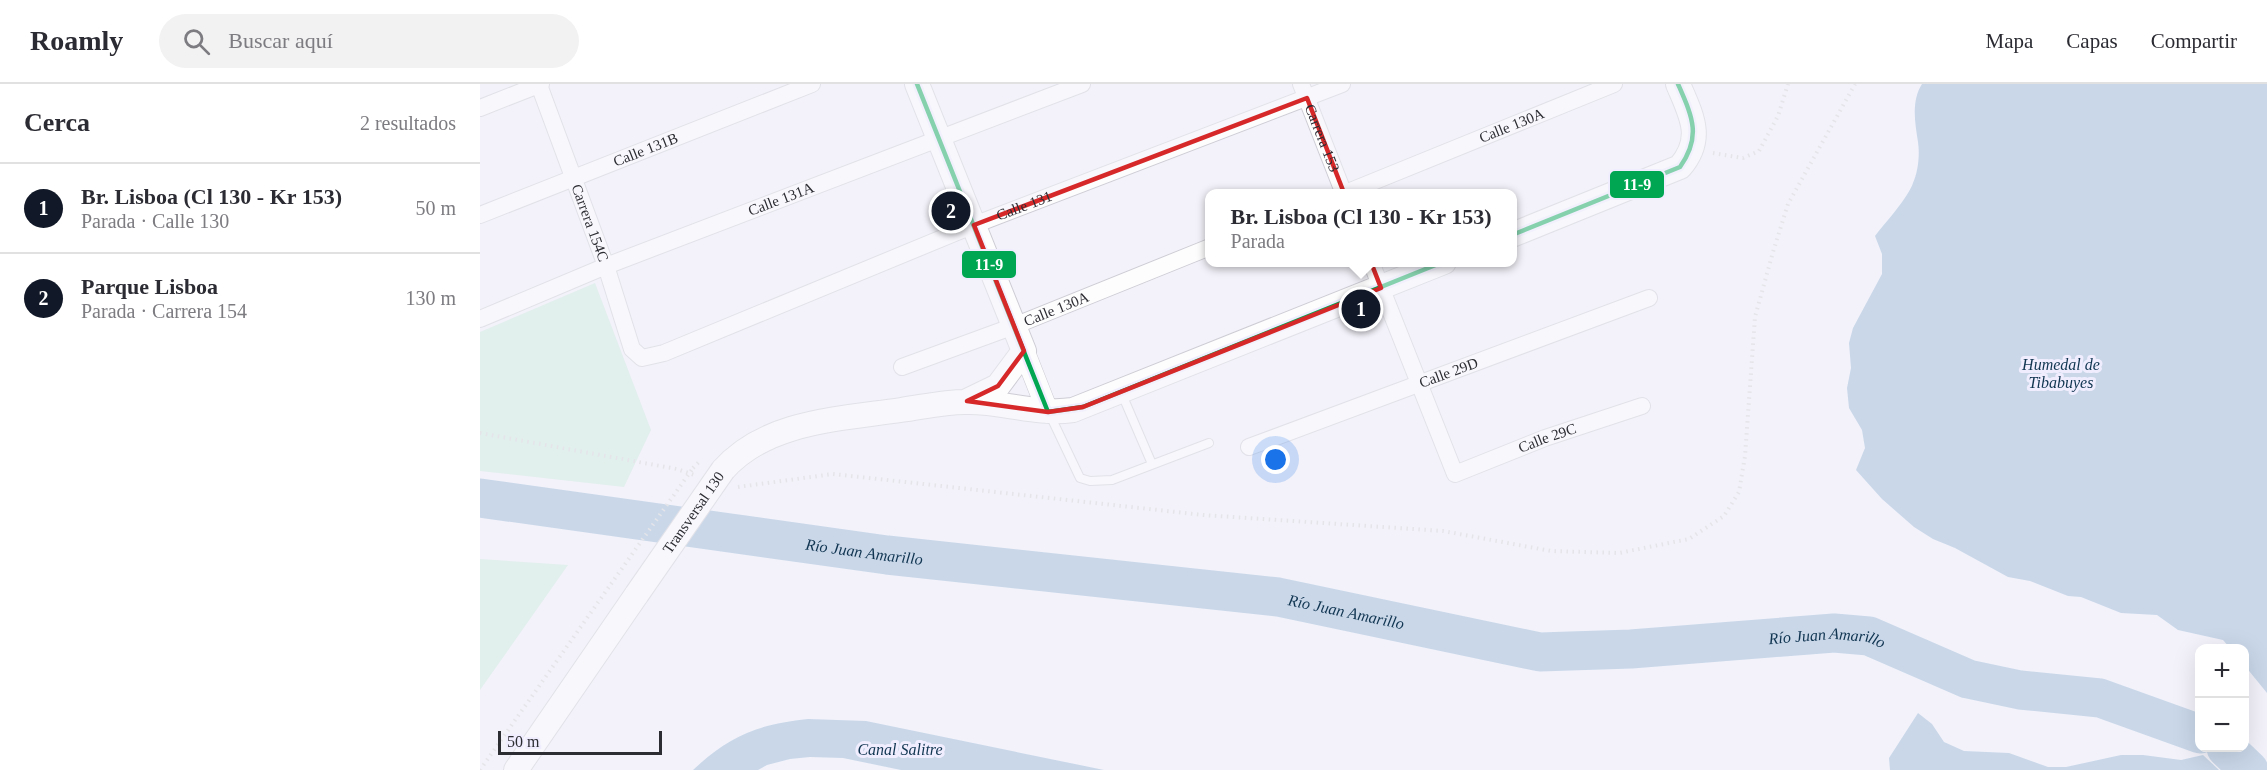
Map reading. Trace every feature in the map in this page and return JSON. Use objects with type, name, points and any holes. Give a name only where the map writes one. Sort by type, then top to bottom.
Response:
[{"type":"main road","points":[[917,84],[1024,351]]},
{"type":"main road","points":[[1517,233],[1680,167],[1689,156],[1695,142],[1690,114],[1678,84]]},
{"type":"main road","name":"Transversal 130","points":[[516,770],[723,470],[735,456],[752,445],[790,429],[837,419],[967,401],[1048,412],[1073,410],[1432,267]]},
{"type":"main road","name":"Transversal 130","points":[[967,401],[998,386],[1024,351]]},
{"type":"street","name":"Carrera 154C","points":[[540,84],[606,266],[632,349],[642,358]]},
{"type":"street","points":[[480,108],[540,84]]},
{"type":"street","name":"Calle 131B","points":[[480,215],[812,84]]},
{"type":"street","name":"Calle 131A","points":[[480,319],[606,266],[1082,84]]},
{"type":"street","name":"Calle 131","points":[[642,358],[664,353],[1304,91],[1342,84]]},
{"type":"street","name":"Calle 130A","points":[[1354,189],[1614,84]]},
{"type":"street","name":"Carrera 153","points":[[1304,91],[1342,189]]},
{"type":"street","name":"Calle 130A","points":[[902,367],[1014,327],[1205,249]]},
{"type":"street","points":[[1373,267],[1419,383]]},
{"type":"street","name":"Calle 29D","points":[[1249,447],[1649,298]]},
{"type":"street","points":[[1024,351],[1048,412]]},
{"type":"street","name":"Calle 29C","points":[[1419,383],[1455,474],[1545,438],[1642,406]]},
{"type":"lane","points":[[1121,392],[1152,464]]},
{"type":"lane","points":[[1048,412],[1080,478],[1090,481],[1112,480],[1209,443]]},
{"type":"path","points":[[1695,142],[1710,153],[1726,157],[1743,158],[1760,151],[1778,116],[1788,84]]},
{"type":"path","points":[[480,770],[693,468]]},
{"type":"highlighted area","points":[[1307,98],[1381,288],[1083,407],[1048,412],[967,401],[998,386],[1024,351],[974,225]]},
{"type":"green space","points":[[595,283],[651,430],[624,487],[480,471],[480,332]]},
{"type":"green space","points":[[480,559],[568,565],[480,690]]},
{"type":"water","name":"Humedal de Tibabuyes","points":[[1922,84],[2267,84],[2267,693],[2249,671],[2249,644],[2226,644],[2223,640],[2178,630],[2157,615],[2121,613],[2081,597],[2068,596],[2030,581],[2008,577],[1914,527],[1882,499],[1856,470],[1865,448],[1862,430],[1849,408],[1847,388],[1851,368],[1849,343],[1853,328],[1882,274],[1882,254],[1875,236],[1906,196],[1916,174],[1919,152],[1915,105]]},
{"type":"water","points":[[1918,713],[1932,724],[1944,742],[1964,751],[2009,753],[2048,767],[2066,767],[2121,755],[2143,755],[2181,760],[2203,755],[2219,770],[1890,770],[1889,758]]},
{"type":"water","name":"Canal Salitre","points":[[808,719],[866,721],[1104,770],[901,770],[843,758],[810,757],[790,759],[767,765],[758,770],[693,770],[732,740],[774,724]]},
{"type":"waterway","name":"Río Juan Amarillo","points":[[480,498],[887,555],[1278,597],[1540,652],[1631,649],[1834,633],[1869,636],[1968,679],[2020,690],[2100,698],[2195,732]]},
{"type":"waterway","name":"Río Juan Amarillo","points":[[2230,752],[2249,770]]},
{"type":"transit line","name":"11-9","points":[[917,84],[1048,412],[1083,407],[1431,267]]},
{"type":"transit line","name":"11-9","points":[[1517,233],[1680,167],[1687,156],[1693,136],[1691,116],[1678,84]]},
{"type":"place","name":"Parque Lisboa","points":[[951,211]]},
{"type":"place","name":"Br. Lisboa (Cl 130 - Kr 153)","points":[[1361,309]]}]
